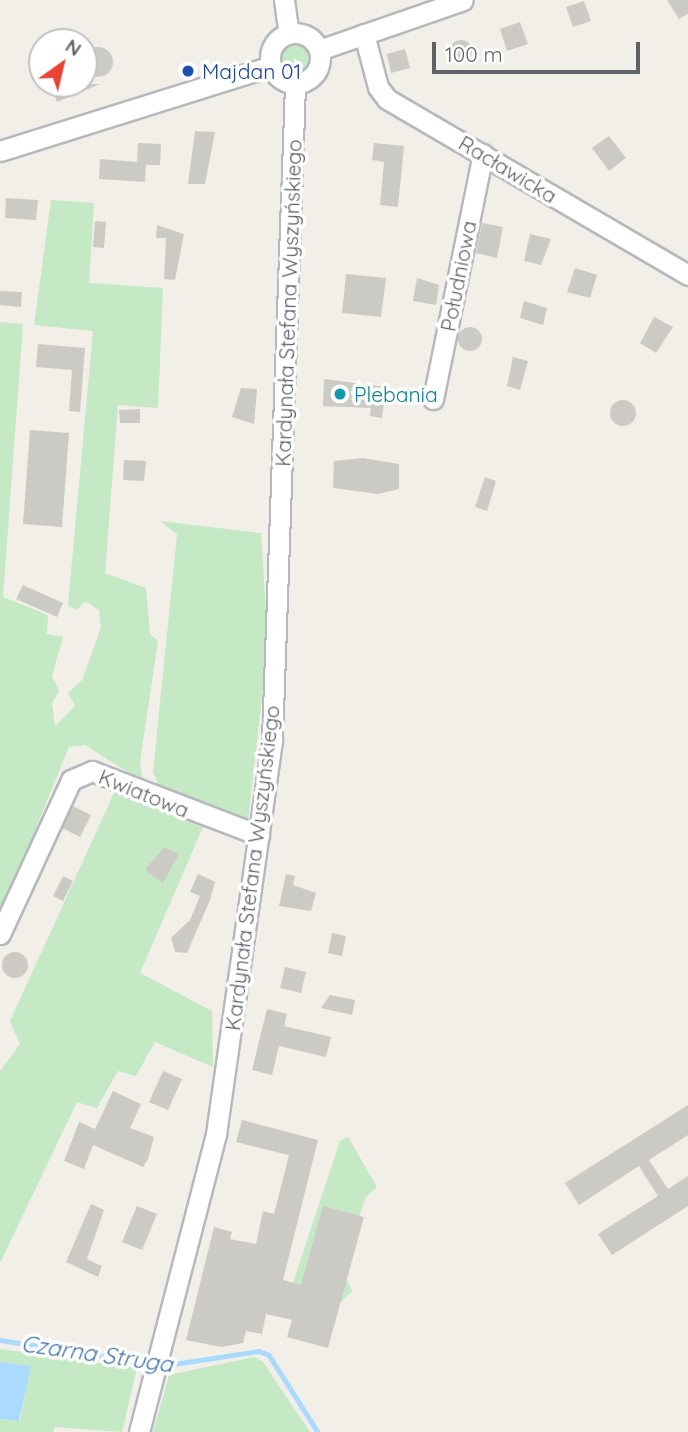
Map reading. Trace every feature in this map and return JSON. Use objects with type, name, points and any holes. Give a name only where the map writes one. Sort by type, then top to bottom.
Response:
[{"type":"street","points":[[284,0],[289,34]]},
{"type":"street","points":[[319,50],[463,0]]},
{"type":"street","points":[[271,66],[272,50],[289,34],[307,36],[319,50]]},
{"type":"street","name":"Racławicka","points":[[364,34],[377,87],[387,99],[688,275]]},
{"type":"street","points":[[271,66],[295,83],[313,77],[319,50]]},
{"type":"street","points":[[0,151],[271,66]]},
{"type":"street","name":"Kardynała Stefana Wyszyńskiego","points":[[139,1432],[216,1134],[272,740],[285,568],[295,83]]},
{"type":"street","name":"Południowa","points":[[433,399],[483,154]]},
{"type":"street","name":"Kwiatowa","points":[[0,934],[71,780],[92,771],[259,835]]},
{"type":"green space","points":[[294,42],[305,46],[309,57],[305,68],[294,72],[283,68],[279,57],[283,46]]},
{"type":"green space","points":[[51,200],[94,203],[89,283],[163,288],[158,408],[118,405],[105,573],[146,588],[150,634],[158,641],[140,762],[143,782],[85,745],[69,747],[0,916],[0,322],[23,324],[3,597],[48,615],[47,634],[63,637],[52,676],[59,691],[52,703],[55,726],[75,706],[68,693],[82,680],[101,628],[99,610],[85,601],[77,610],[68,605],[93,331],[34,325]]},
{"type":"green space","points":[[160,521],[261,533],[268,643],[247,830],[160,788],[153,772],[177,534]]},
{"type":"green space","points":[[114,793],[203,827],[140,973],[212,1011],[213,1067],[155,1042],[136,1076],[118,1071],[97,1108],[77,1102],[0,1263],[0,1071],[20,1044],[10,1021]]},
{"type":"green space","points":[[348,1137],[377,1187],[366,1197],[341,1267],[352,1291],[337,1306],[291,1289],[340,1141]]},
{"type":"green space","points":[[0,1349],[137,1368],[122,1432],[55,1427],[53,1432],[0,1432],[0,1419],[20,1421],[30,1366],[0,1362]]},
{"type":"green space","points":[[254,1357],[263,1362],[310,1432],[153,1432],[169,1375]]},
{"type":"water","points":[[0,1362],[31,1366],[19,1421],[0,1419]]},
{"type":"building","points":[[667,0],[688,0],[688,14],[679,19]]},
{"type":"building","points":[[584,1],[591,21],[573,27],[566,7]]},
{"type":"building","points":[[520,22],[528,44],[507,51],[500,29]]},
{"type":"building","points":[[461,40],[469,43],[472,51],[469,59],[461,62],[453,59],[450,51],[453,43]]},
{"type":"building","points":[[98,47],[104,48],[112,56],[112,68],[104,76],[98,77]]},
{"type":"building","points":[[405,49],[410,68],[391,73],[387,54]]},
{"type":"building","points":[[195,131],[215,132],[205,184],[188,184]]},
{"type":"building","points":[[609,136],[626,158],[609,171],[592,148]]},
{"type":"building","points":[[138,143],[161,144],[160,165],[146,165],[145,182],[99,179],[100,159],[137,162]]},
{"type":"building","points":[[374,143],[404,146],[398,207],[380,205],[384,162],[372,160]]},
{"type":"building","points":[[6,198],[38,200],[36,220],[5,218]]},
{"type":"building","points":[[95,221],[106,222],[104,248],[93,247]]},
{"type":"building","points":[[482,223],[503,227],[497,258],[476,253]]},
{"type":"building","points":[[157,225],[184,234],[175,280],[164,279],[166,238],[156,238]]},
{"type":"building","points":[[530,234],[551,239],[541,265],[524,261]]},
{"type":"building","points":[[575,268],[597,275],[590,298],[567,292]]},
{"type":"building","points":[[346,274],[386,278],[381,317],[342,313]]},
{"type":"building","points":[[417,278],[439,285],[436,305],[413,301]]},
{"type":"building","points":[[0,291],[22,292],[21,307],[0,305]]},
{"type":"building","points":[[524,301],[547,308],[543,325],[520,318]]},
{"type":"building","points":[[654,317],[673,327],[656,353],[640,343]]},
{"type":"building","points":[[470,327],[478,331],[482,339],[478,347],[470,351],[462,347],[458,339],[462,331]]},
{"type":"building","points":[[38,344],[85,348],[80,412],[69,411],[72,370],[36,367]]},
{"type":"building","points":[[513,357],[528,361],[520,390],[507,386]]},
{"type":"building","points":[[324,379],[386,387],[382,418],[370,416],[371,408],[323,406]]},
{"type":"building","points":[[241,388],[257,389],[254,424],[232,417]]},
{"type":"building","points":[[623,400],[632,404],[636,413],[632,422],[623,426],[614,422],[610,413],[614,404]]},
{"type":"building","points":[[140,409],[140,423],[120,423],[119,410]]},
{"type":"building","points":[[30,430],[69,433],[62,527],[23,524]]},
{"type":"building","points":[[363,458],[399,464],[399,489],[378,494],[333,488],[334,461]]},
{"type":"building","points":[[124,460],[146,461],[144,481],[123,480]]},
{"type":"building","points":[[485,477],[496,481],[487,511],[475,507]]},
{"type":"building","points":[[23,585],[63,603],[57,617],[16,599]]},
{"type":"building","points":[[73,806],[91,815],[80,837],[62,828]]},
{"type":"building","points":[[164,847],[179,854],[163,883],[145,870]]},
{"type":"building","points":[[198,874],[215,882],[210,900],[187,953],[175,952],[171,938],[190,920],[200,896],[190,892]]},
{"type":"building","points":[[286,874],[295,876],[293,885],[316,893],[311,911],[279,906]]},
{"type":"building","points":[[63,876],[73,881],[63,901],[53,896]]},
{"type":"building","points":[[332,933],[346,936],[342,956],[328,953]]},
{"type":"building","points":[[15,952],[24,956],[28,965],[24,974],[15,978],[6,974],[2,965],[6,956]]},
{"type":"building","points":[[285,967],[306,972],[301,993],[280,988]]},
{"type":"building","points":[[330,995],[355,1000],[352,1015],[321,1008]]},
{"type":"building","points":[[267,1009],[287,1014],[284,1026],[331,1037],[326,1057],[279,1046],[272,1075],[252,1070]]},
{"type":"building","points":[[163,1071],[182,1079],[168,1110],[149,1102]]},
{"type":"building","points":[[113,1091],[141,1104],[130,1128],[154,1137],[143,1167],[93,1145],[84,1169],[64,1161],[79,1122],[95,1129]]},
{"type":"building","points":[[688,1105],[688,1135],[649,1160],[668,1189],[688,1176],[688,1206],[612,1255],[598,1234],[658,1196],[639,1166],[579,1205],[565,1183]]},
{"type":"building","points":[[242,1120],[318,1140],[283,1280],[301,1285],[323,1206],[364,1217],[328,1348],[287,1337],[292,1320],[266,1314],[262,1334],[246,1331],[243,1343],[221,1347],[186,1340],[214,1227],[232,1232],[230,1239],[256,1244],[263,1211],[274,1214],[289,1155],[236,1142]]},
{"type":"building","points":[[91,1204],[104,1210],[87,1259],[102,1266],[98,1277],[66,1262]]},
{"type":"building","points":[[137,1206],[157,1214],[142,1250],[122,1242]]},
{"type":"waterway","name":"Czarna Struga","points":[[0,1340],[152,1364]]},
{"type":"waterway","name":"Czarna Struga","points":[[161,1366],[259,1351],[269,1355],[318,1432]]},
{"type":"place","name":"Majdan 01","points":[[188,71]]},
{"type":"place","name":"Plebania","points":[[340,394]]}]
